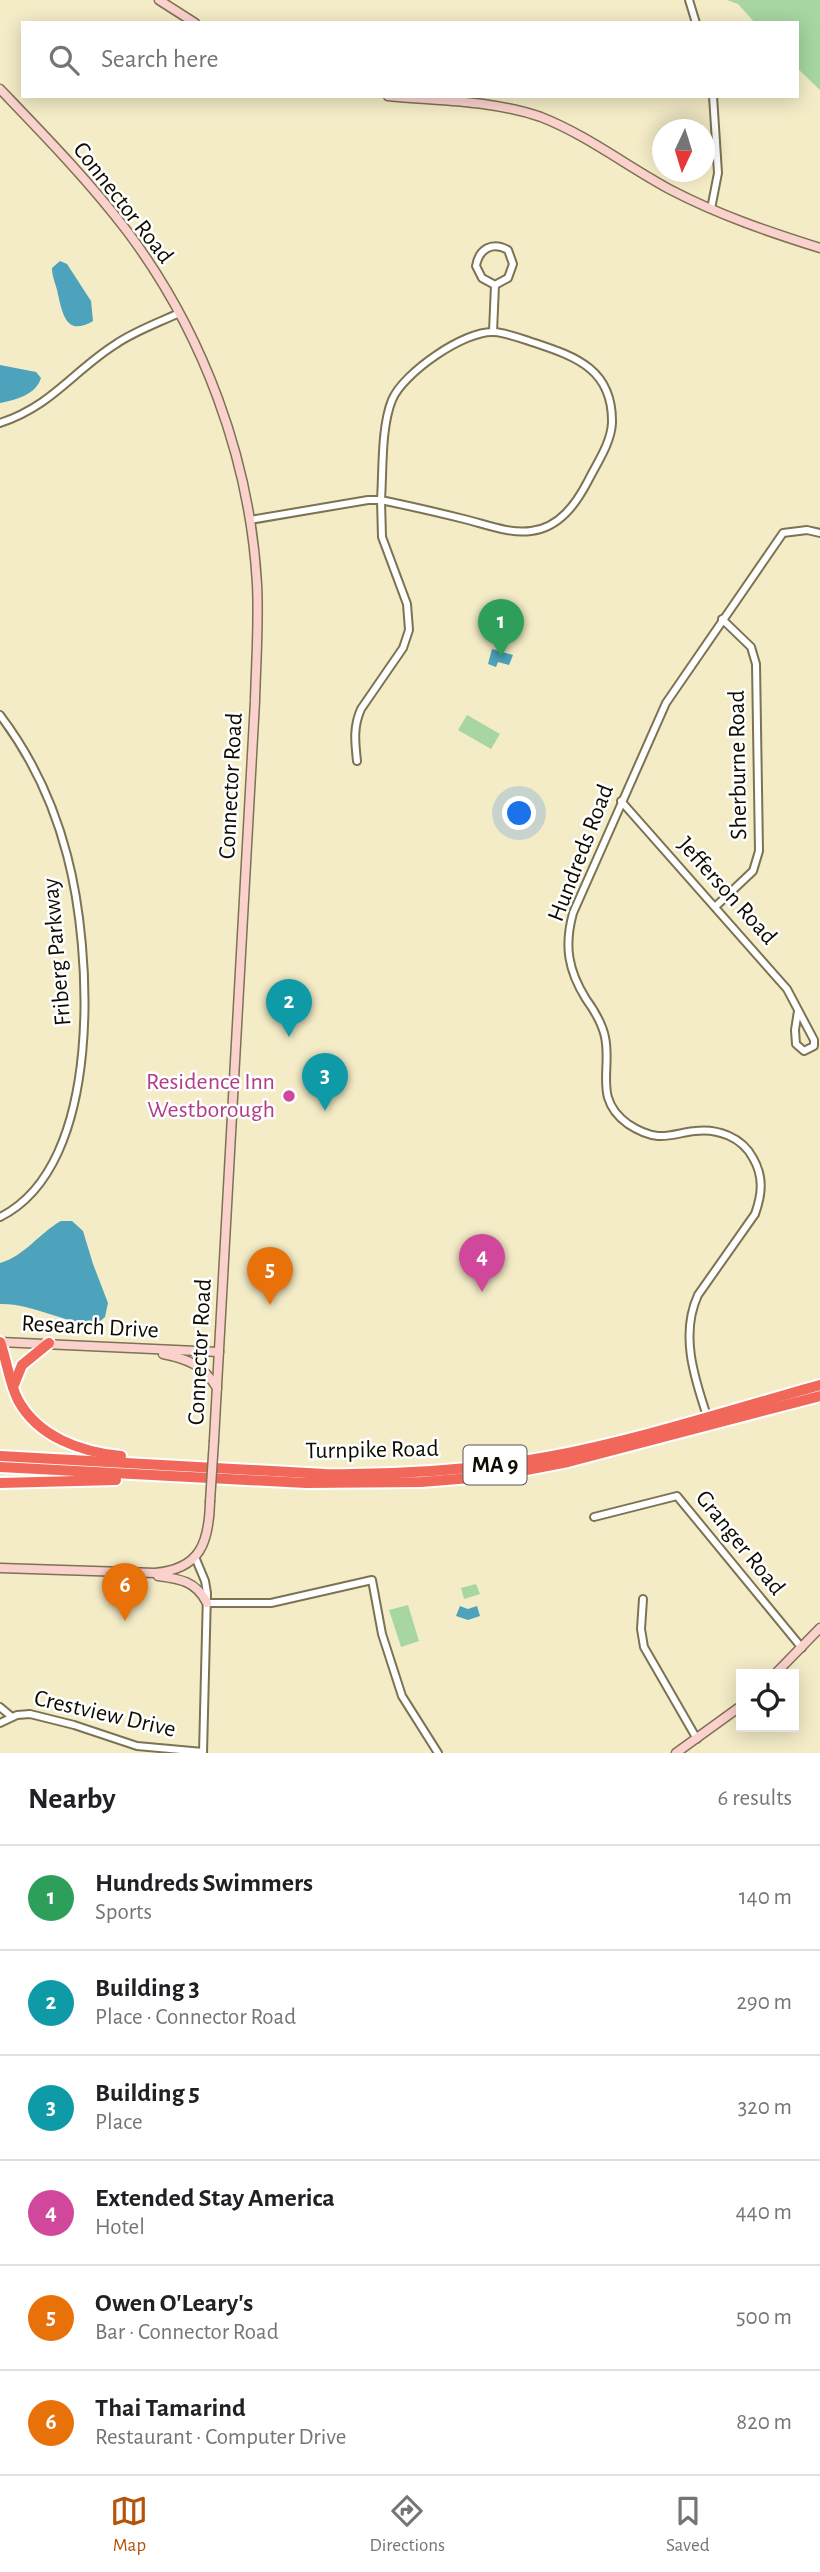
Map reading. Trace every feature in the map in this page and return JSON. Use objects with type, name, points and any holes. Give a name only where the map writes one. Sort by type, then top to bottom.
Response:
[{"type":"highway","points":[[0,1342],[18,1399],[32,1419],[56,1438],[94,1451],[142,1458],[161,1465]]},
{"type":"highway","points":[[13,1387],[22,1365],[49,1343]]},
{"type":"highway","name":"Turnpike Road","points":[[0,1456],[325,1474],[447,1470],[502,1464],[580,1450],[820,1385]]},
{"type":"highway","name":"Turnpike Road","points":[[0,1467],[306,1483],[421,1482],[496,1476],[568,1462],[820,1395]]},
{"type":"highway","points":[[0,1483],[121,1480],[139,1475]]},
{"type":"street","points":[[159,0],[192,21]]},
{"type":"street","points":[[689,0],[695,21]]},
{"type":"street","name":"Connector Road","points":[[0,89],[119,220],[150,263],[179,313],[227,425],[250,520],[257,586],[256,675],[211,1502],[207,1537],[195,1557]]},
{"type":"street","points":[[413,98],[475,103],[540,117],[584,138],[669,188],[711,209],[774,234],[820,248]]},
{"type":"street","points":[[711,209],[718,173],[713,98]]},
{"type":"street","points":[[494,245],[508,250],[513,264],[508,278],[495,285],[482,278],[476,266],[481,253],[494,245]]},
{"type":"street","points":[[493,332],[495,285]]},
{"type":"street","points":[[0,423],[22,415],[48,400],[116,344],[179,313]]},
{"type":"street","points":[[250,520],[381,500],[506,529],[529,532],[542,530],[558,522],[574,504],[601,456],[612,425],[608,394],[601,379],[589,366],[574,357],[511,335],[493,332],[463,340],[409,376],[399,387],[388,414],[381,500],[380,519],[382,537],[407,604],[409,630],[403,648],[357,719],[354,730],[357,761]]},
{"type":"street","name":"Hundreds Road","points":[[707,1416],[689,1342],[691,1309],[755,1214],[761,1198],[762,1182],[758,1166],[750,1152],[738,1140],[724,1133],[708,1130],[659,1136],[629,1125],[617,1114],[608,1100],[604,1084],[607,1051],[605,1035],[599,1019],[573,977],[568,945],[573,913],[662,710],[783,533],[807,530],[820,533]]},
{"type":"street","name":"Sherburne Road","points":[[715,907],[753,871],[759,851],[756,664],[751,647],[722,619]]},
{"type":"street","name":"Friberg Parkway","points":[[0,715],[37,775],[67,856],[77,903],[85,1005],[80,1082],[63,1139],[35,1189],[0,1217]]},
{"type":"street","name":"Jefferson Road","points":[[621,802],[787,989],[814,1040],[814,1046],[809,1051],[804,1051],[796,1044],[798,1011]]},
{"type":"street","name":"Research Drive","points":[[0,1342],[219,1352]]},
{"type":"street","points":[[143,1349],[190,1360],[202,1367],[217,1390]]},
{"type":"street","name":"Granger Road","points":[[594,1517],[677,1496],[802,1648]]},
{"type":"street","points":[[0,1568],[137,1573],[170,1571],[195,1557],[205,1581],[207,1602],[203,1753]]},
{"type":"street","points":[[137,1573],[186,1581],[200,1591],[207,1602]]},
{"type":"street","points":[[207,1602],[271,1603],[372,1580],[382,1633],[402,1696],[438,1753]]},
{"type":"street","points":[[643,1599],[641,1629],[644,1647],[697,1739]]},
{"type":"street","points":[[780,1669],[820,1628]]},
{"type":"street","points":[[0,1707],[12,1717]]},
{"type":"street","points":[[676,1753],[736,1710]]},
{"type":"street","name":"Crestview Drive","points":[[0,1723],[23,1714],[42,1716],[144,1748],[203,1753]]},
{"type":"green space","points":[[727,0],[820,0],[820,90],[799,70],[799,21],[753,21],[738,4]]},
{"type":"green space","points":[[467,715],[500,734],[491,749],[458,730]]},
{"type":"green space","points":[[476,1584],[480,1594],[464,1599],[461,1588]]},
{"type":"green space","points":[[408,1605],[419,1641],[401,1647],[389,1610]]},
{"type":"water","points":[[60,261],[67,264],[91,301],[93,321],[76,326],[66,320],[52,271]]},
{"type":"water","points":[[0,365],[36,372],[41,378],[30,393],[0,403]]},
{"type":"water","points":[[492,649],[513,655],[509,665],[498,662],[496,667],[488,664]]},
{"type":"water","points":[[61,1221],[72,1221],[83,1231],[108,1303],[105,1317],[98,1323],[73,1321],[25,1307],[0,1304],[0,1263],[17,1255]]},
{"type":"water","points":[[460,1606],[468,1609],[477,1606],[480,1616],[468,1620],[456,1616]]},
{"type":"place","name":"Hundreds Swimmers","points":[[501,657]]},
{"type":"place","name":"Building 3","points":[[289,1037]]},
{"type":"place","name":"Residence Inn Westborough","points":[[289,1096]]},
{"type":"place","name":"Building 5","points":[[325,1111]]},
{"type":"place","name":"Extended Stay America","points":[[482,1292]]},
{"type":"place","name":"Owen O'Leary's","points":[[270,1305]]},
{"type":"place","name":"Thai Tamarind","points":[[125,1621]]}]
